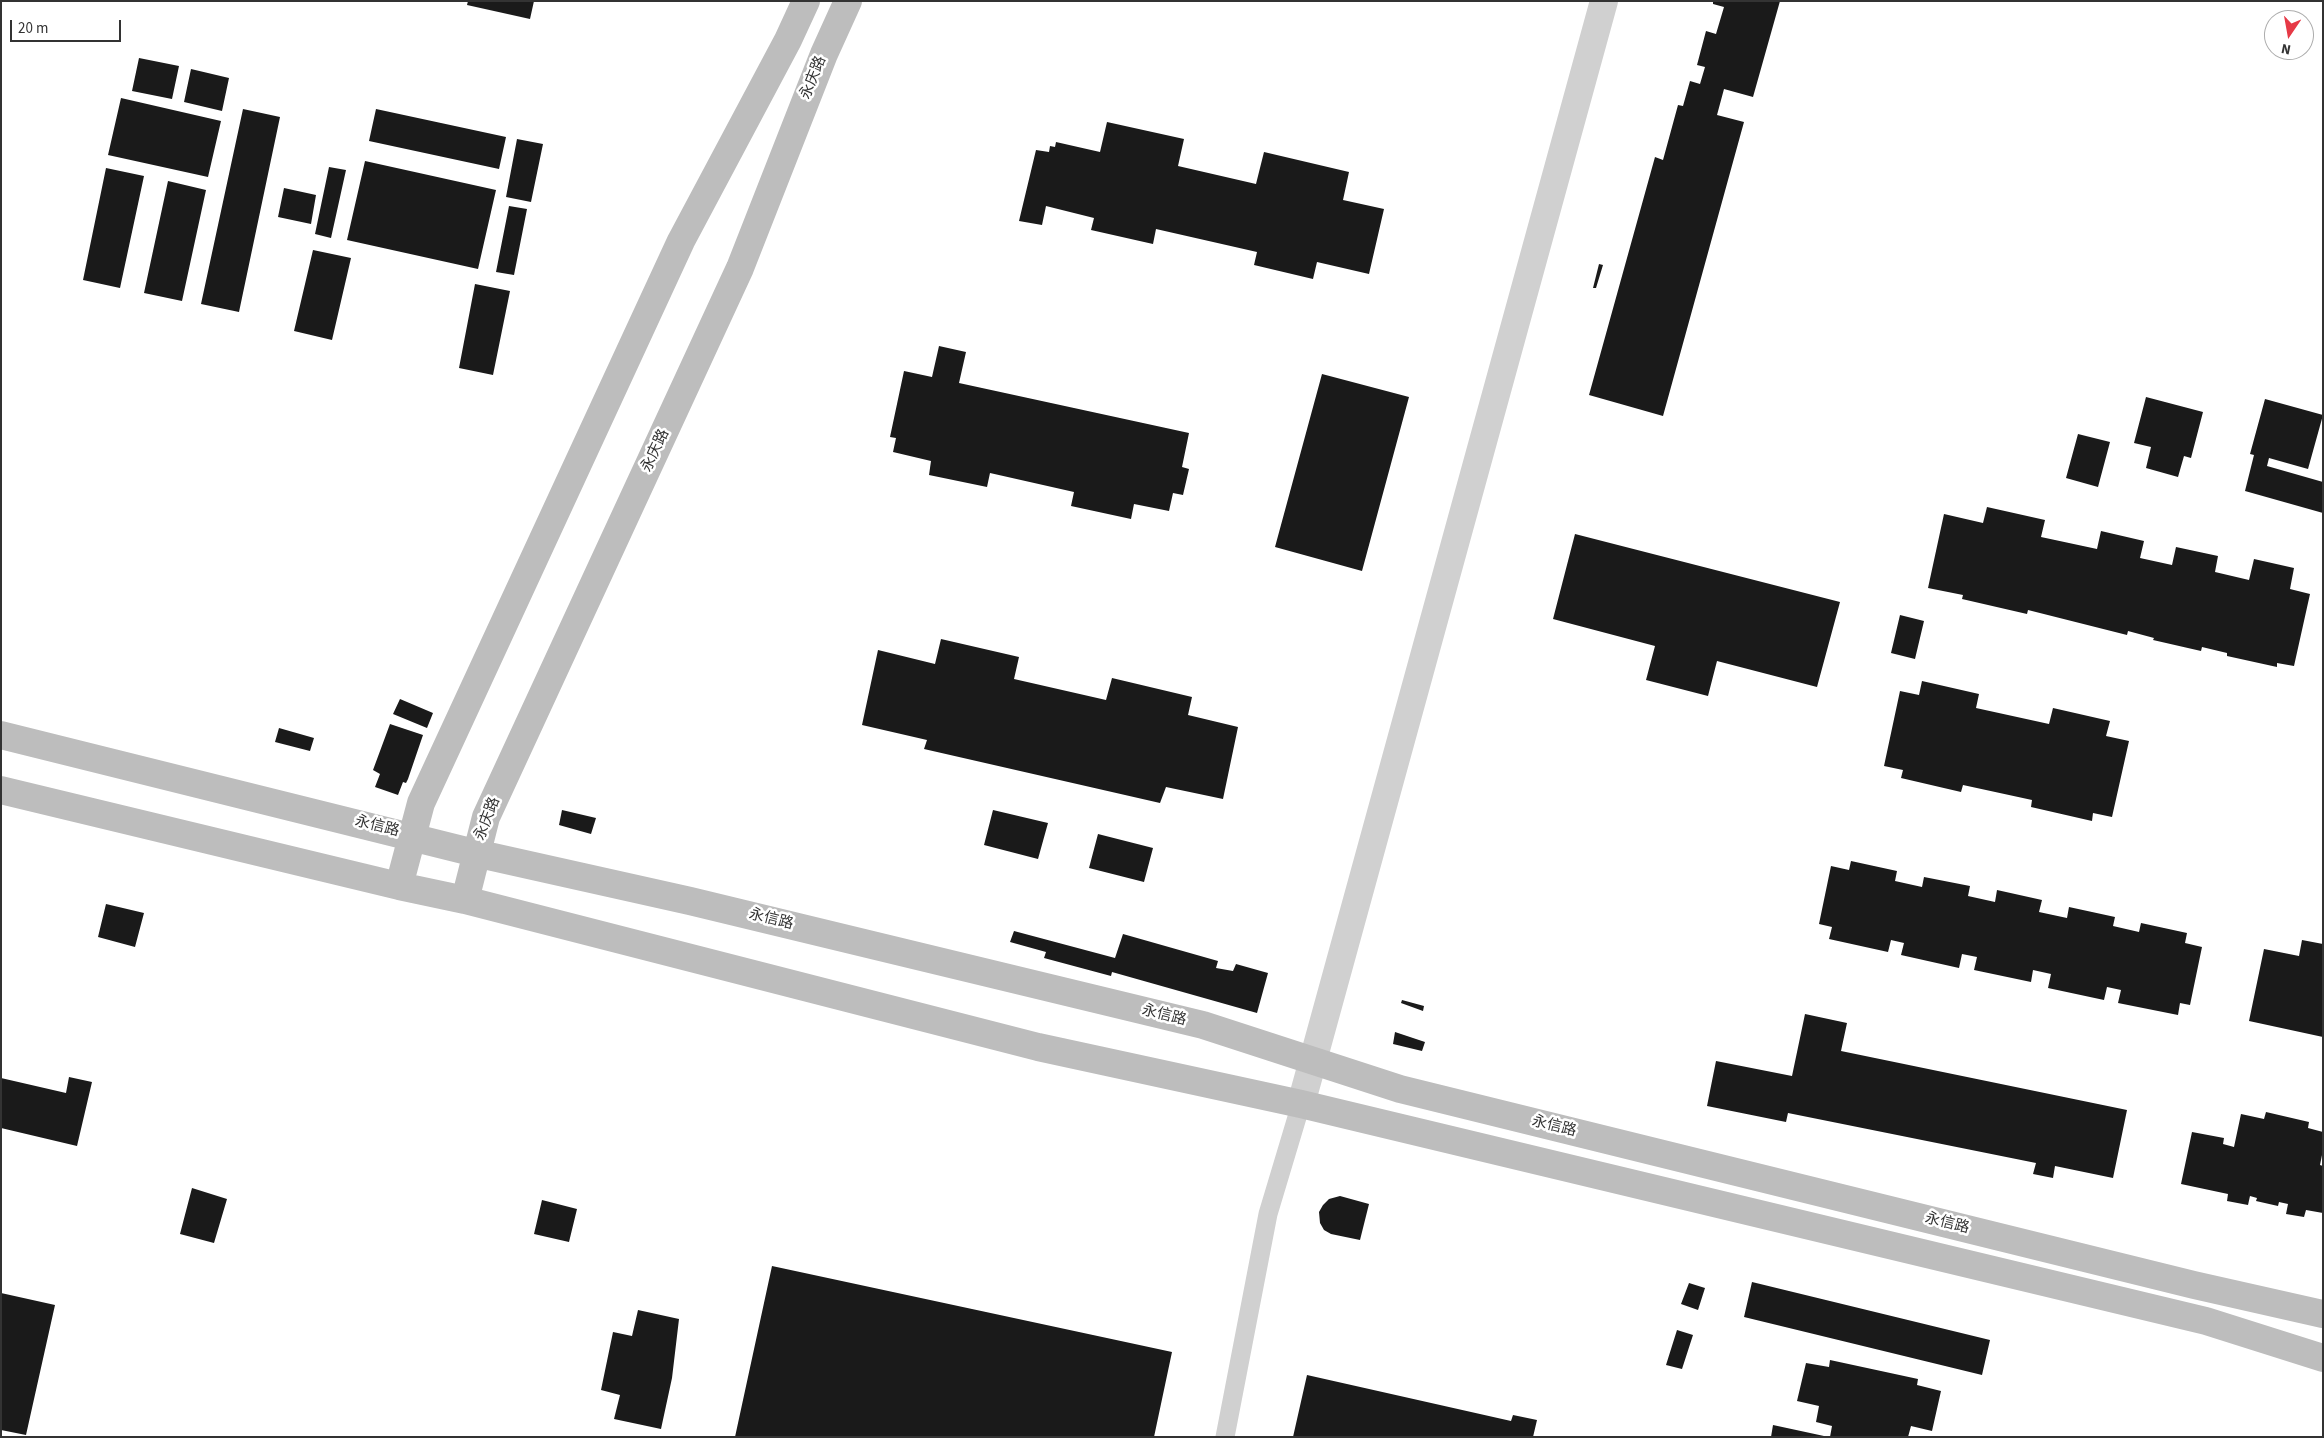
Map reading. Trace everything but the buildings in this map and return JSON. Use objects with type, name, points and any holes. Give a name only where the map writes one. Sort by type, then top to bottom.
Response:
[{"type":"street","points":[[399,886],[425,794],[681,241],[788,40],[806,1]]},
{"type":"street","name":"永庆路","points":[[465,900],[486,817],[740,268],[824,54],[848,1]]},
{"type":"street","points":[[1300,1104],[1604,1]]},
{"type":"street","name":"永信路","points":[[1,735],[476,853],[700,903],[1203,1025],[1400,1089],[2194,1285],[2323,1314]]},
{"type":"street","points":[[1,790],[399,886],[465,900],[1038,1048],[1300,1104],[2206,1321],[2323,1358]]},
{"type":"lane","points":[[1224,1437],[1268,1214],[1300,1104]]}]
